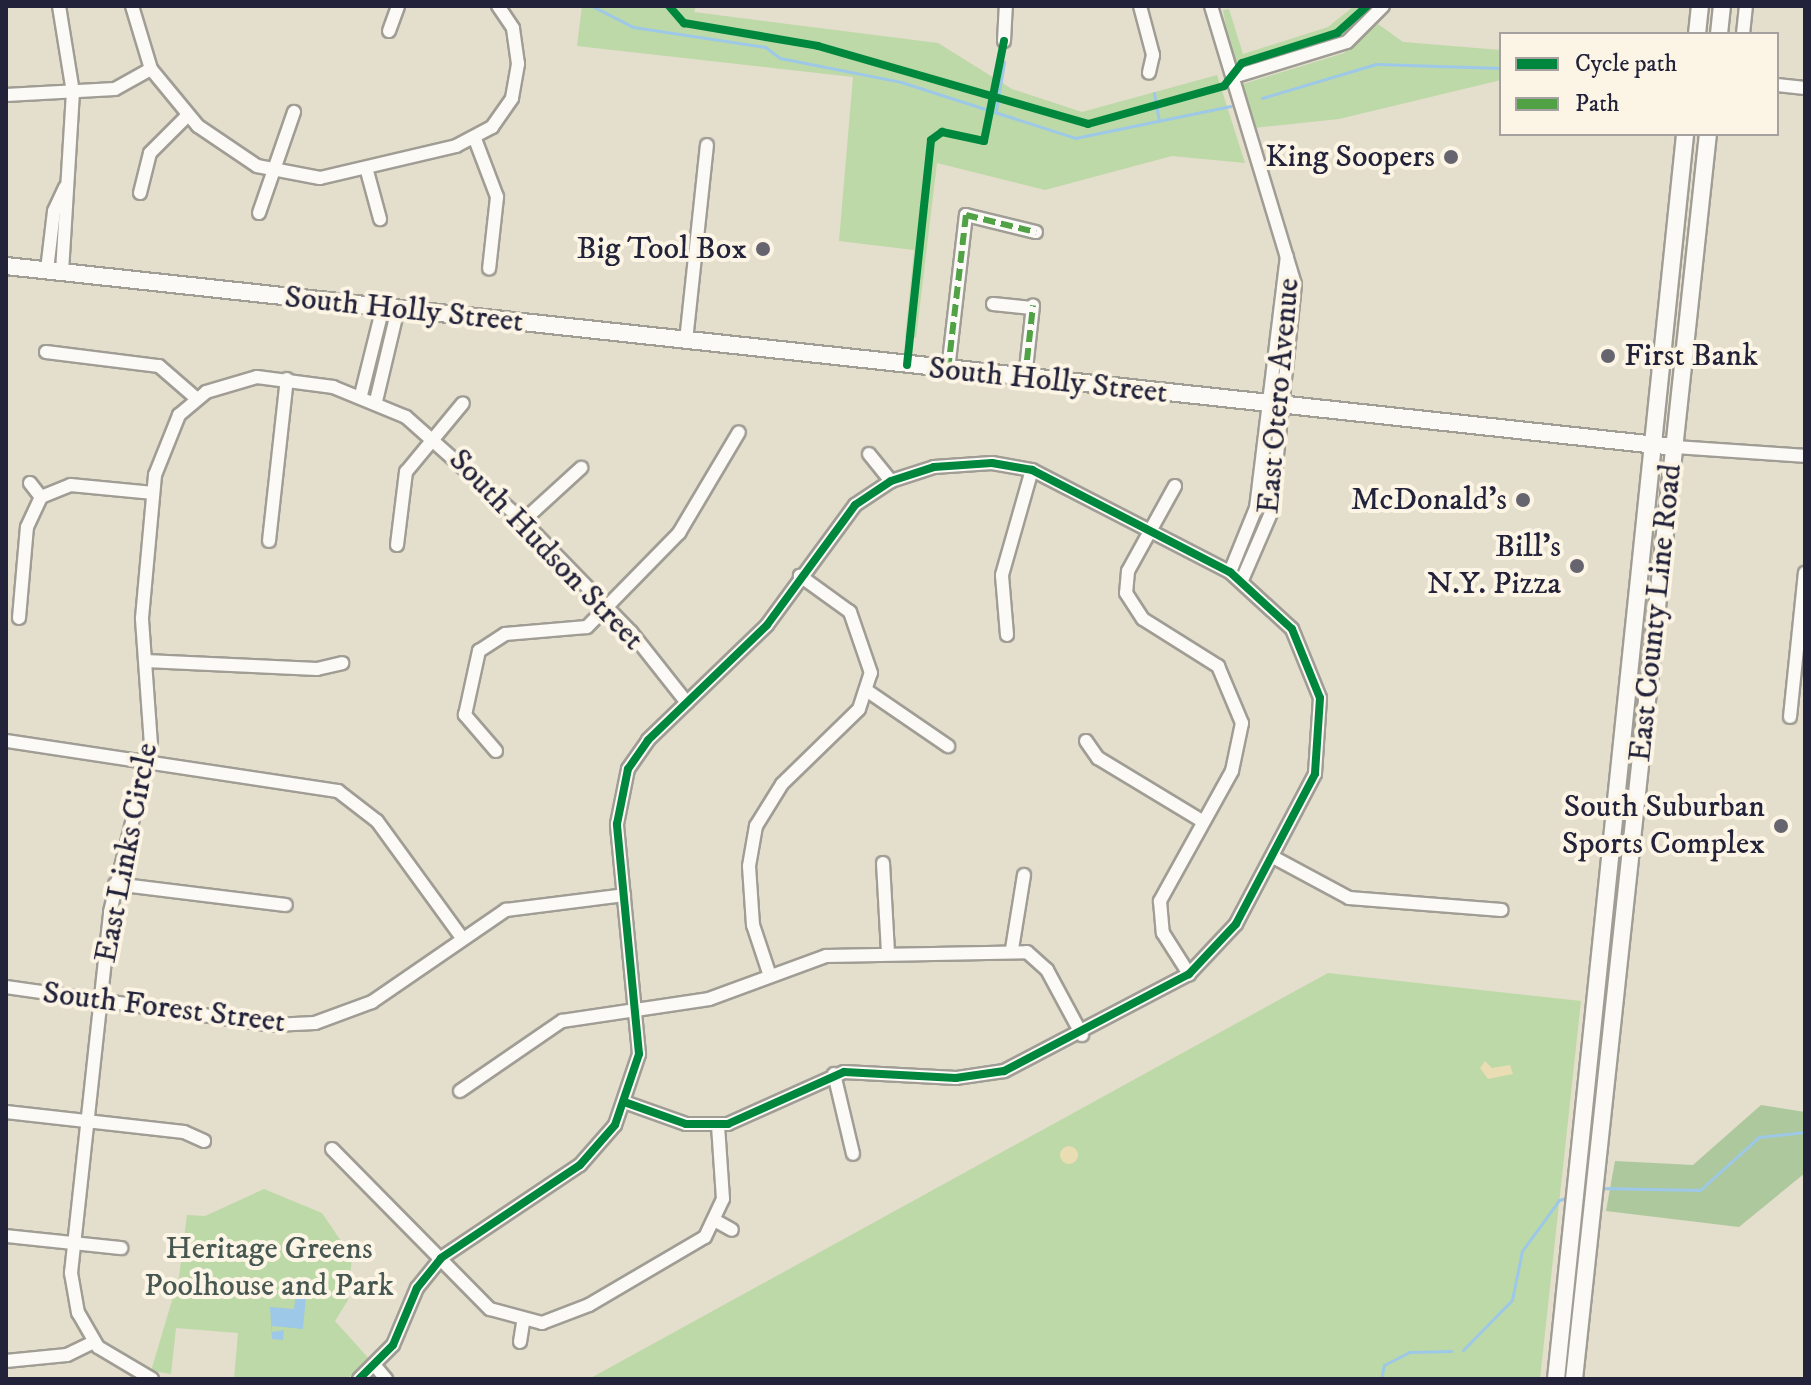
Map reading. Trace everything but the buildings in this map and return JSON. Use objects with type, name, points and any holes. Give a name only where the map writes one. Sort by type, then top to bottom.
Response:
[{"type":"main road","points":[[1697,32],[1700,6]]},
{"type":"main road","points":[[1719,32],[1722,6]]},
{"type":"main road","name":"East County Line Road","points":[[1556,1379],[1573,1180],[1685,136]]},
{"type":"main road","name":"East County Line Road","points":[[1574,1379],[1708,136]]},
{"type":"main road","name":"South Holly Street","points":[[6,266],[1650,447],[1674,447]]},
{"type":"main road","points":[[1626,698],[1632,708],[1633,838]]},
{"type":"street","points":[[54,271],[54,211],[65,187],[73,92],[59,6]]},
{"type":"street","points":[[132,6],[151,69],[187,116],[225,149],[271,171],[320,178],[367,171],[475,139],[506,109],[517,76],[516,37],[498,6]]},
{"type":"street","points":[[389,31],[398,6]]},
{"type":"street","points":[[1004,41],[1006,6]]},
{"type":"street","points":[[1140,6],[1153,55],[1149,73]]},
{"type":"street","name":"East Otero Avenue","points":[[1211,6],[1288,253],[1274,406],[1269,523],[1242,580]]},
{"type":"street","points":[[1233,77],[1347,42],[1383,6]]},
{"type":"street","points":[[1743,32],[1746,6]]},
{"type":"street","points":[[6,95],[115,89],[151,69]]},
{"type":"street","points":[[1779,85],[1805,88]]},
{"type":"street","points":[[259,213],[271,171],[294,112]]},
{"type":"street","points":[[140,193],[150,153],[187,116]]},
{"type":"street","points":[[475,139],[497,197],[489,269]]},
{"type":"street","points":[[686,341],[707,145]]},
{"type":"street","points":[[367,171],[380,219]]},
{"type":"street","points":[[948,370],[966,215],[1036,232]]},
{"type":"street","points":[[993,304],[1033,306],[1025,378]]},
{"type":"street","points":[[361,395],[390,308]]},
{"type":"street","points":[[376,401],[390,308]]},
{"type":"street","points":[[46,352],[159,366],[197,399]]},
{"type":"street","points":[[269,541],[287,379]]},
{"type":"street","name":"South Hudson Street","points":[[197,399],[236,380],[287,379],[361,395],[433,436],[523,521],[607,608],[687,703]]},
{"type":"street","name":"East Links Circle","points":[[152,1379],[118,1365],[94,1342],[74,1299],[74,1243],[115,884],[149,762],[146,661],[153,493],[166,436],[197,399]]},
{"type":"street","name":"South Hudson Street","points":[[433,436],[463,403]]},
{"type":"street","name":"East Otero Avenue","points":[[1230,572],[1254,519],[1274,406]]},
{"type":"street","points":[[496,751],[465,715],[479,651],[505,634],[580,631],[607,608],[679,533],[739,432]]},
{"type":"street","points":[[397,545],[404,478],[433,436]]},
{"type":"street","name":"South Holly Street","points":[[1674,447],[1805,456]]},
{"type":"street","points":[[869,454],[891,481]]},
{"type":"street","points":[[359,1379],[376,1367],[441,1258],[580,1165],[627,1103],[638,1068],[638,1009],[617,824],[622,786],[643,747],[767,625],[835,526],[891,481],[969,463],[1032,470],[1230,572],[1242,580],[1297,637],[1322,713],[1315,774],[1273,857],[1227,936],[1189,974],[1082,1035],[1020,1066],[969,1077],[834,1074],[762,1113],[718,1125],[676,1121],[627,1103]]},
{"type":"street","points":[[523,521],[581,468]]},
{"type":"street","points":[[1007,635],[1002,575],[1032,470]]},
{"type":"street","points":[[30,483],[41,497]]},
{"type":"street","points":[[19,618],[27,527],[41,497],[71,485],[153,493]]},
{"type":"street","points":[[1175,486],[1128,571],[1129,600],[1143,619],[1218,666],[1241,714],[1237,758],[1164,888],[1159,912],[1166,941],[1189,974]]},
{"type":"street","points":[[1790,717],[1805,573]]},
{"type":"street","points":[[769,973],[753,925],[749,866],[756,826],[774,794],[852,719],[869,692],[870,657],[858,624],[800,576]]},
{"type":"street","points":[[146,661],[317,669],[342,663]]},
{"type":"street","points":[[869,692],[948,746]]},
{"type":"street","points":[[7,741],[348,796],[377,821],[462,938]]},
{"type":"street","points":[[1086,741],[1098,758],[1202,821]]},
{"type":"street","points":[[1273,857],[1349,898],[1502,910]]},
{"type":"street","points":[[883,863],[888,953]]},
{"type":"street","points":[[1012,949],[1024,875]]},
{"type":"street","points":[[115,884],[286,905]]},
{"type":"street","name":"South Forest Street","points":[[6,987],[273,1025],[315,1023],[372,1002],[462,938],[527,904],[624,895]]},
{"type":"street","points":[[460,1091],[562,1021],[709,999],[769,973],[826,956],[1012,949],[1041,962],[1082,1035]]},
{"type":"street","points":[[834,1074],[853,1154]]},
{"type":"street","points":[[968,1093],[969,1077]]},
{"type":"street","points":[[6,1112],[184,1132],[204,1141]]},
{"type":"street","points":[[332,1149],[490,1309],[523,1322],[551,1321],[589,1305],[689,1250],[716,1221],[724,1187],[718,1125]]},
{"type":"street","points":[[716,1221],[732,1230]]},
{"type":"street","points":[[6,1236],[121,1248]]},
{"type":"street","points":[[520,1342],[523,1322]]},
{"type":"street","points":[[6,1361],[67,1355],[94,1342]]},
{"type":"street","points":[[376,1367],[386,1379]]},
{"type":"green space","points":[[582,6],[696,6],[694,12],[938,43],[1012,89],[1082,112],[1217,75],[1245,163],[1172,156],[1045,190],[937,163],[916,338],[905,338],[914,250],[839,241],[853,77],[577,46]]},
{"type":"green space","points":[[1354,6],[1371,6],[1337,37],[1233,66],[1223,10],[1229,9],[1243,54],[1328,27]]},
{"type":"green space","points":[[1378,24],[1403,42],[1499,50],[1499,80],[1339,119],[1253,128],[1243,84],[1344,53]]},
{"type":"green space","points":[[1328,973],[1581,1001],[1540,1379],[589,1379]]},
{"type":"green space","points":[[1761,1105],[1805,1112],[1805,1173],[1739,1227],[1606,1211],[1615,1161],[1693,1165]]},
{"type":"green space","name":"Heritage Greens Poolhouse and Park","points":[[264,1189],[322,1213],[352,1257],[348,1300],[335,1321],[371,1361],[346,1379],[234,1379],[238,1333],[176,1328],[171,1374],[151,1371],[179,1277],[187,1215],[205,1216]]},
{"type":"sand","points":[[1485,1061],[1492,1068],[1510,1065],[1513,1074],[1488,1079],[1480,1068]]},
{"type":"sand","points":[[1069,1146],[1078,1155],[1069,1164],[1060,1155]]},
{"type":"water","points":[[296,1294],[306,1295],[303,1329],[272,1326],[272,1332],[284,1330],[283,1340],[272,1339],[270,1307],[294,1309]]},
{"type":"waterway","points":[[592,6],[633,27],[765,47],[780,58],[901,82],[1075,138],[1231,106]]},
{"type":"waterway","points":[[996,110],[1004,62]]},
{"type":"waterway","points":[[1262,98],[1376,64],[1499,68]]},
{"type":"waterway","points":[[1154,93],[1159,120]]},
{"type":"waterway","points":[[1600,1188],[1700,1190],[1759,1137],[1805,1132]]},
{"type":"waterway","points":[[1463,1350],[1512,1300],[1522,1251],[1559,1200],[1570,1197]]},
{"type":"waterway","points":[[1381,1379],[1384,1365],[1409,1352],[1451,1351]]},
{"type":"marked path","points":[[948,370],[966,215],[1036,232]]},
{"type":"marked path","points":[[1025,378],[1033,305]]},
{"type":"cycle path","points":[[669,6],[684,23],[818,46],[1088,124],[1224,86],[1242,63],[1337,33],[1367,6]]},
{"type":"cycle path","points":[[907,365],[931,140],[942,132],[984,141],[1004,41]]},
{"type":"cycle path","points":[[359,1379],[393,1345],[417,1288],[441,1258],[580,1165],[615,1125],[639,1054],[617,824],[628,769],[648,740],[767,625],[855,505],[891,481],[934,467],[992,463],[1032,470],[1230,572],[1292,629],[1320,698],[1315,774],[1236,924],[1189,974],[1004,1071],[956,1078],[844,1072],[728,1124],[686,1124],[627,1103]]},
{"type":"place","name":"King Soopers","points":[[1451,157]]},
{"type":"place","name":"Big Tool Box","points":[[763,249]]},
{"type":"place","name":"First Bank","points":[[1608,356]]},
{"type":"place","name":"McDonald's","points":[[1523,500]]},
{"type":"place","name":"Bill's N.Y. Pizza","points":[[1577,566]]},
{"type":"place","name":"South Suburban Sports Complex","points":[[1781,826]]}]
